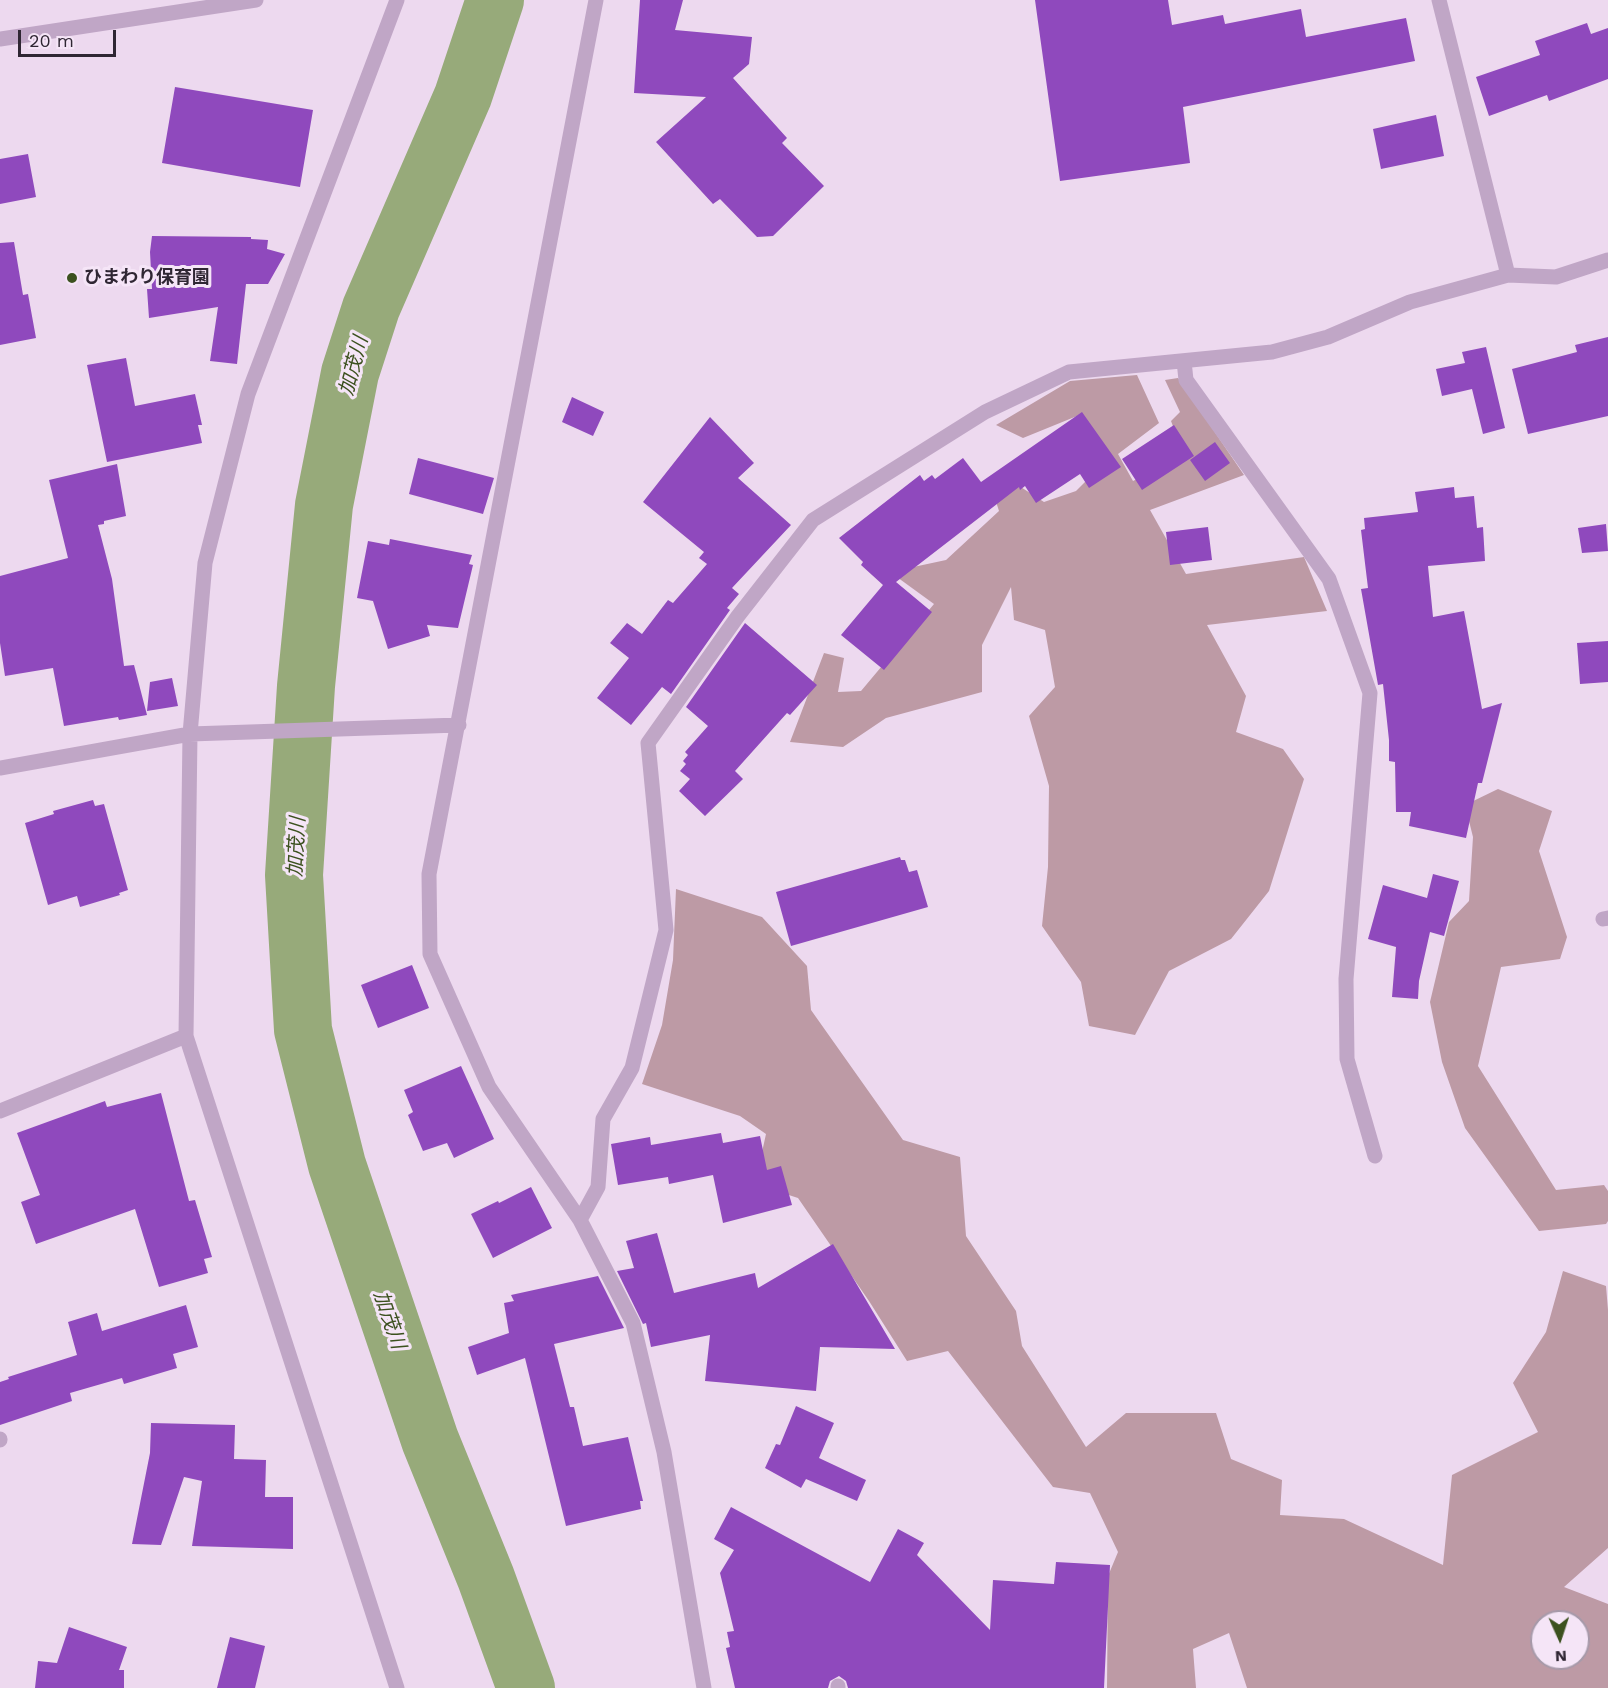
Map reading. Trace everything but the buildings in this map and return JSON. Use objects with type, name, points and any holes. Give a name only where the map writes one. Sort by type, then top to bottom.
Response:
[{"type":"street","points":[[0,39],[256,0]]},
{"type":"street","points":[[397,0],[248,394],[205,563],[190,734],[186,1036],[397,1688]]},
{"type":"street","points":[[596,0],[429,874],[429,954],[489,1087],[580,1220],[633,1323],[664,1452],[704,1688]]},
{"type":"street","points":[[1439,0],[1508,275]]},
{"type":"street","points":[[580,1220],[598,1187],[603,1119],[632,1068],[666,930],[648,743],[738,616],[813,520],[985,412],[1069,372],[1272,352],[1328,337],[1410,302],[1508,275],[1556,277],[1608,260]]},
{"type":"street","points":[[1184,361],[1186,380],[1329,579],[1370,693],[1346,979],[1347,1059],[1375,1156]]},
{"type":"street","points":[[0,766],[190,734],[459,725]]},
{"type":"street","points":[[0,1110],[186,1036]]},
{"type":"shaded area","points":[[1137,375],[1159,423],[1118,454],[1133,481],[1184,456],[1171,421],[1180,412],[1165,380],[1178,378],[1244,475],[1150,510],[1186,574],[1304,557],[1327,611],[1207,625],[1246,696],[1236,732],[1283,749],[1304,779],[1269,891],[1231,939],[1169,971],[1135,1035],[1089,1026],[1081,982],[1042,926],[1048,867],[1049,786],[1029,716],[1055,687],[1045,630],[1014,620],[1011,587],[982,645],[982,692],[886,718],[843,747],[790,742],[824,653],[844,658],[838,692],[861,691],[934,604],[890,572],[946,560],[999,511],[990,483],[1013,482],[1044,502],[1076,491],[1100,467],[1082,414],[1023,438],[996,425],[1070,381]]},
{"type":"shaded area","points":[[1498,789],[1552,811],[1539,851],[1567,937],[1560,959],[1501,967],[1478,1066],[1556,1190],[1604,1185],[1608,1191],[1608,1221],[1606,1224],[1539,1231],[1465,1128],[1442,1062],[1430,1002],[1449,922],[1469,901],[1473,837],[1465,805]]},
{"type":"shaded area","points":[[676,889],[762,917],[807,966],[811,1010],[903,1140],[960,1157],[966,1236],[1016,1311],[1022,1346],[1086,1447],[1126,1413],[1216,1413],[1231,1459],[1282,1480],[1280,1515],[1344,1519],[1443,1565],[1452,1475],[1538,1432],[1513,1383],[1546,1332],[1563,1271],[1606,1286],[1608,1310],[1608,1548],[1564,1587],[1608,1604],[1608,1688],[1247,1688],[1229,1633],[1193,1649],[1196,1688],[1107,1688],[1108,1576],[1118,1552],[1090,1493],[1053,1487],[948,1351],[907,1361],[798,1198],[755,1184],[766,1134],[740,1116],[642,1084],[662,1025],[673,960]]},
{"type":"waterway","name":"加茂川","points":[[495,0],[463,96],[371,308],[350,373],[324,505],[306,686],[294,875],[303,1030],[337,1165],[430,1440],[486,1578],[526,1688]]},
{"type":"place","name":"ひまわり保育園","points":[[72,278]]}]
